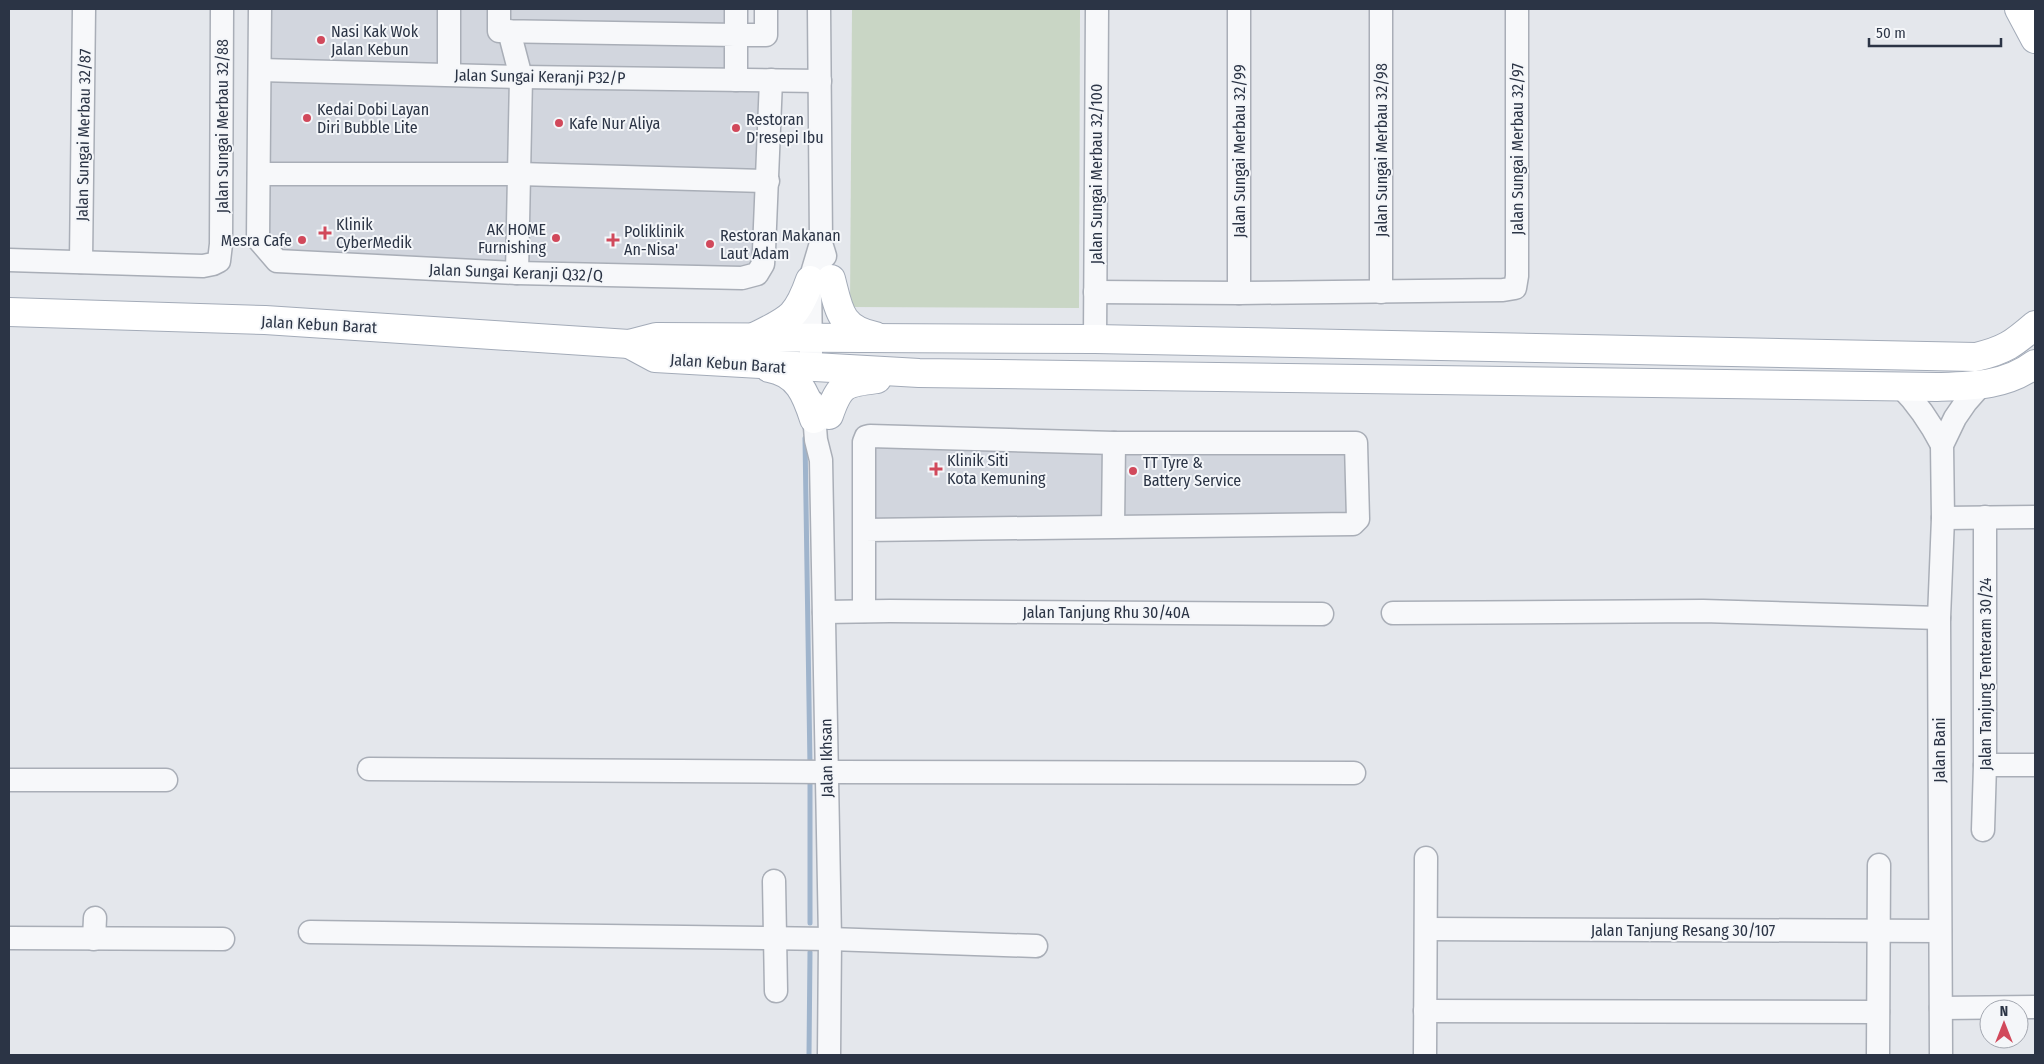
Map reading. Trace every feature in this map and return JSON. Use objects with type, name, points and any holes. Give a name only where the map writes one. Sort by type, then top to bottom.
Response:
[{"type":"main road","points":[[2019,9],[2035,39]]},
{"type":"main road","points":[[752,338],[789,319],[821,280],[836,300],[848,325],[860,333],[887,339],[1095,339],[1976,357],[1992,354],[2010,346],[2035,325]]},
{"type":"main road","name":"Jalan Kebun Barat","points":[[9,312],[265,320],[629,344],[656,337],[887,339]]},
{"type":"main road","name":"Jalan Kebun Barat","points":[[629,344],[655,358],[918,373]]},
{"type":"main road","points":[[739,364],[776,369],[790,375],[799,382],[821,417],[838,392],[849,384],[918,373],[1900,386],[1981,385],[2008,380],[2035,364]]},
{"type":"street","name":"Jalan Sungai Merbau 32/87","points":[[81,262],[84,9]]},
{"type":"street","name":"Jalan Sungai Merbau 32/88","points":[[81,262],[203,266],[213,264],[219,260],[222,244],[222,9]]},
{"type":"street","name":"Jalan Sungai Keranji Q32/Q","points":[[260,9],[258,239],[278,261],[516,273],[742,278],[757,274],[763,264],[772,80]]},
{"type":"street","points":[[449,9],[449,74]]},
{"type":"street","points":[[498,9],[498,31],[766,35],[766,9]]},
{"type":"street","points":[[736,9],[736,80]]},
{"type":"street","name":"Jalan Ikhsan","points":[[819,9],[821,417],[828,440],[821,460],[824,612],[813,772],[830,939],[828,1055]]},
{"type":"street","name":"Jalan Sungai Merbau 32/100","points":[[1095,339],[1097,9]]},
{"type":"street","name":"Jalan Sungai Merbau 32/99","points":[[1239,9],[1239,293]]},
{"type":"street","name":"Jalan Sungai Merbau 32/98","points":[[1381,9],[1381,292]]},
{"type":"street","name":"Jalan Sungai Merbau 32/97","points":[[1381,292],[1503,290],[1515,288],[1518,276],[1517,9]]},
{"type":"street","points":[[509,31],[521,77],[516,273]]},
{"type":"street","name":"Jalan Sungai Keranji P32/P","points":[[260,70],[521,77],[820,80]]},
{"type":"street","points":[[259,174],[520,174],[768,180]]},
{"type":"street","points":[[9,260],[81,262]]},
{"type":"street","points":[[1095,292],[1381,292]]},
{"type":"street","points":[[1942,445],[1954,418],[1981,385]]},
{"type":"street","points":[[1900,386],[1917,403],[1928,418],[1942,445]]},
{"type":"street","points":[[864,612],[864,442],[866,437],[1114,443],[1356,444],[1358,519],[1353,524],[865,530]]},
{"type":"street","points":[[1113,526],[1114,443]]},
{"type":"street","name":"Jalan Bani","points":[[1941,1055],[1939,618],[1943,518],[1942,445]]},
{"type":"street","name":"Jalan Tanjung Tenteram 30/24","points":[[1983,830],[1986,765],[1985,517]]},
{"type":"street","points":[[1943,518],[2035,517]]},
{"type":"street","points":[[1393,613],[1703,611],[1939,618]]},
{"type":"street","name":"Jalan Tanjung Rhu 30/40A","points":[[824,612],[1322,614]]},
{"type":"street","points":[[1986,765],[2035,765]]},
{"type":"street","points":[[369,769],[1354,773]]},
{"type":"street","points":[[9,780],[166,780]]},
{"type":"street","points":[[1425,1055],[1426,858]]},
{"type":"street","points":[[1878,1055],[1879,865]]},
{"type":"street","points":[[774,881],[776,991]]},
{"type":"street","points":[[9,938],[95,928],[223,939]]},
{"type":"street","name":"Jalan Tanjung Resang 30/107","points":[[1427,929],[1940,931]]},
{"type":"street","points":[[310,932],[830,939],[1036,946]]},
{"type":"street","points":[[1941,1008],[2035,1007]]},
{"type":"street","points":[[1425,1011],[1878,1012]]},
{"type":"shaded area","points":[[266,9],[732,9],[732,85],[765,86],[754,270],[283,257],[265,240]]},
{"type":"shaded area","points":[[872,443],[1349,451],[1350,518],[872,523]]},
{"type":"green space","points":[[852,9],[1080,9],[1079,308],[850,307]]},
{"type":"waterway","points":[[805,438],[810,767]]},
{"type":"waterway","points":[[810,778],[810,923]]},
{"type":"waterway","points":[[809,1055],[810,952]]},
{"type":"place","name":"Nasi Kak Wok Jalan Kebun","points":[[321,40]]},
{"type":"place","name":"Kedai Dobi Layan Diri Bubble Lite","points":[[307,118]]},
{"type":"place","name":"Kafe Nur Aliya","points":[[559,123]]},
{"type":"place","name":"Restoran D'resepi Ibu","points":[[736,128]]},
{"type":"place","name":"Klinik CyberMedik","points":[[325,233]]},
{"type":"place","name":"AK HOME Furnishing","points":[[556,238]]},
{"type":"place","name":"Mesra Cafe","points":[[302,240]]},
{"type":"place","name":"Poliklinik An-Nisa'","points":[[613,240]]},
{"type":"place","name":"Restoran Makanan Laut Adam","points":[[710,244]]},
{"type":"place","name":"Klinik Siti Kota Kemuning","points":[[936,469]]},
{"type":"place","name":"TT Tyre & Battery Service","points":[[1133,471]]}]
